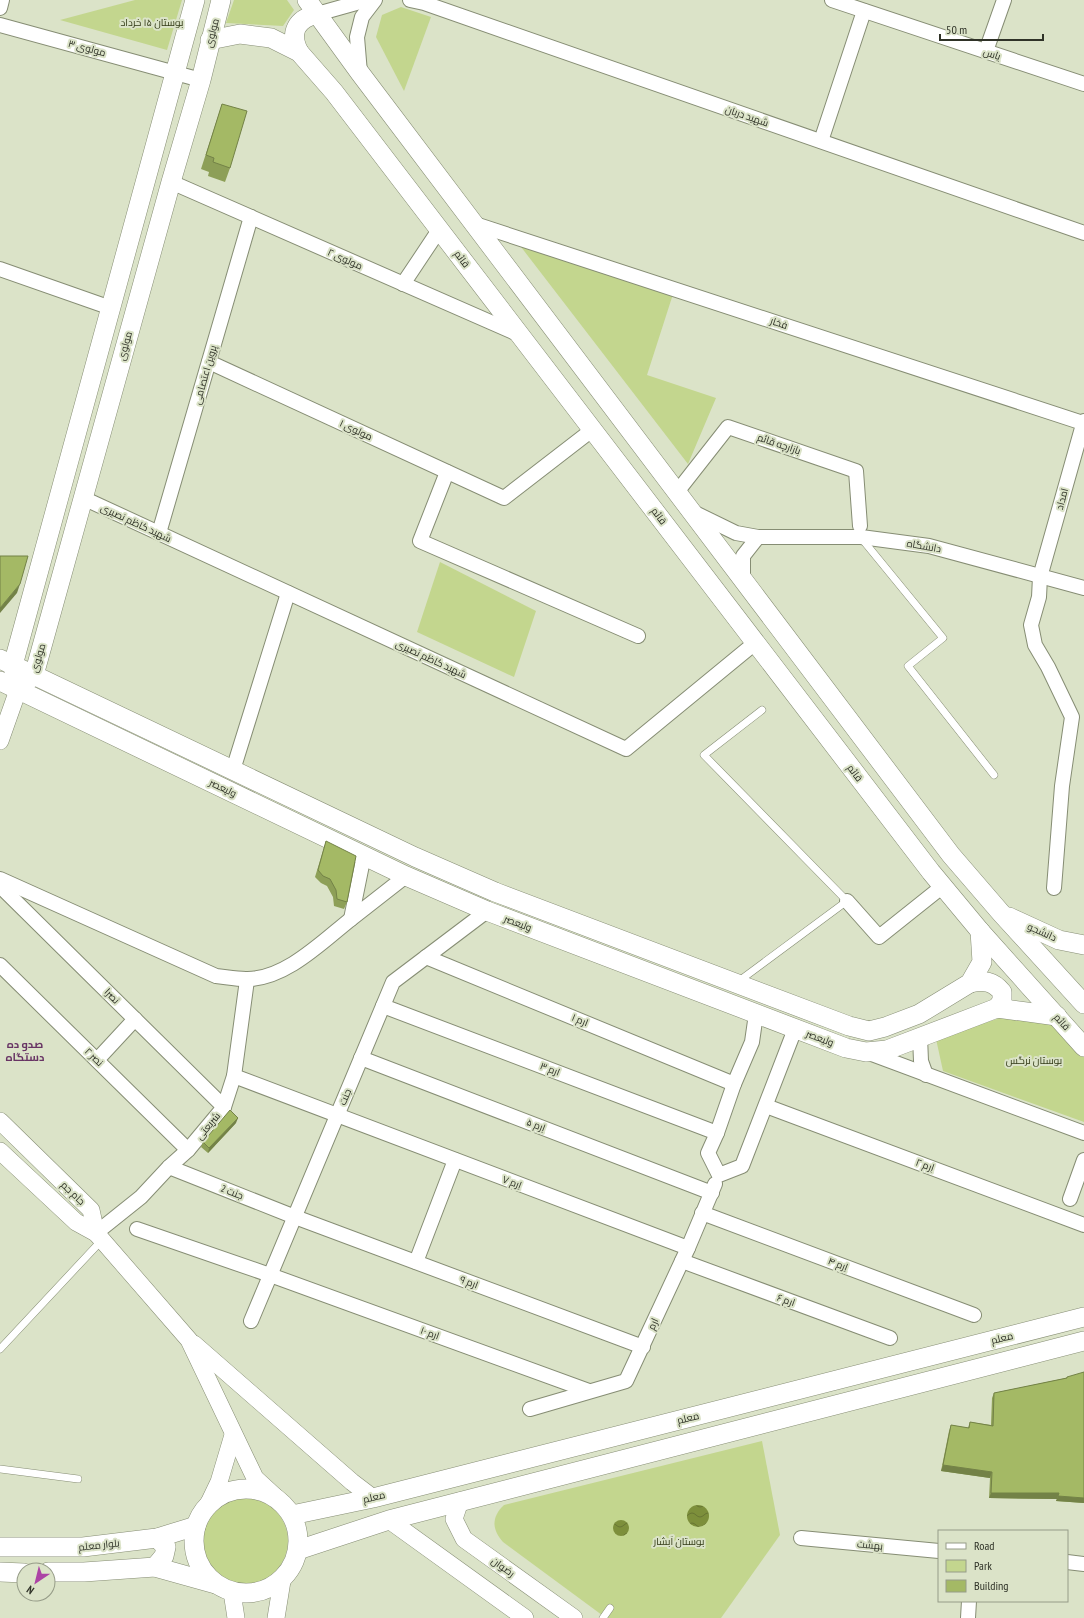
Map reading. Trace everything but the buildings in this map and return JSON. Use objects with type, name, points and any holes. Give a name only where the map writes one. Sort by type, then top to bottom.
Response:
[{"type":"main road","name":"مولوی","points":[[195,0],[174,72],[111,308],[6,662],[18,690],[34,675],[171,182],[201,80],[221,0]]},
{"type":"main road","points":[[299,52],[295,40],[296,28],[301,21],[308,16],[312,7]]},
{"type":"main road","points":[[312,7],[360,73],[951,855],[1001,913],[1084,1004]]},
{"type":"main road","name":"قائم","points":[[210,40],[240,34],[271,38],[299,52],[334,92],[755,643],[943,886],[980,931],[1084,1047]]},
{"type":"main road","points":[[111,308],[134,314]]},
{"type":"main road","name":"ولیعصر","points":[[6,662],[372,837],[494,892],[849,1026],[869,1031],[885,1028],[919,1014],[970,983],[982,962],[980,931]]},
{"type":"main road","name":"ولیعصر","points":[[0,681],[406,876],[487,911],[846,1048],[866,1052],[887,1050],[997,1008],[1056,1016]]},
{"type":"main road","points":[[364,855],[372,837]]},
{"type":"main road","points":[[406,876],[415,857]]},
{"type":"main road","name":"دانشجو","points":[[1001,913],[1059,940],[1084,945]]},
{"type":"main road","points":[[970,983],[985,981],[996,986],[1002,992],[1002,1001],[997,1008]]},
{"type":"main road","name":"معلم","points":[[286,1508],[373,1498],[1084,1317]]},
{"type":"main road","points":[[298,1550],[389,1520],[1084,1341]]},
{"type":"main road","points":[[56,1572],[84,1572],[155,1567],[224,1588],[249,1594],[267,1590],[282,1581],[293,1567],[298,1550],[298,1532],[286,1508],[266,1493],[251,1489],[243,1489],[220,1495],[208,1505],[200,1515],[193,1542],[196,1558],[204,1573],[224,1588]]},
{"type":"main road","name":"بلوار معلم","points":[[0,1547],[83,1547],[157,1538],[196,1526]]},
{"type":"main road","points":[[155,1567],[164,1556],[166,1547],[157,1538]]},
{"type":"main road","points":[[0,1572],[16,1573]]},
{"type":"street","points":[[0,8],[2,0]]},
{"type":"street","points":[[312,7],[367,0]]},
{"type":"street","points":[[360,73],[357,37],[362,17],[375,0]]},
{"type":"street","name":"شهید دربان","points":[[410,0],[424,3],[1084,233]]},
{"type":"street","name":"یاس","points":[[832,0],[1084,84]]},
{"type":"street","points":[[986,51],[1004,0]]},
{"type":"street","points":[[821,141],[864,11]]},
{"type":"street","name":"مولوی ۳","points":[[0,25],[201,80]]},
{"type":"street","name":"مولوی ۲","points":[[171,182],[520,335]]},
{"type":"street","name":"پروین اعتصامی","points":[[159,533],[251,217]]},
{"type":"street","name":"فخار","points":[[475,224],[1084,422]]},
{"type":"street","points":[[403,284],[439,230]]},
{"type":"street","points":[[0,269],[111,308]]},
{"type":"street","name":"مولوی ۱","points":[[209,362],[504,498],[592,430]]},
{"type":"street","name":"امداد","points":[[1054,888],[1062,786],[1072,717],[1035,645],[1030,625],[1039,598],[1040,577],[1080,444],[1084,422]]},
{"type":"street","name":"بازارچه قائم","points":[[677,492],[728,427],[856,471],[860,531]]},
{"type":"street","points":[[447,472],[420,541],[638,636]]},
{"type":"street","name":"شهید کاظم نصیری","points":[[83,498],[626,749],[755,643]]},
{"type":"street","name":"دانشگاه","points":[[692,511],[736,534],[758,537],[860,531],[929,546],[1084,588]]},
{"type":"street","points":[[743,579],[744,556],[758,537]]},
{"type":"street","points":[[233,770],[288,593]]},
{"type":"street","points":[[0,741],[18,690]]},
{"type":"street","points":[[352,919],[364,855]]},
{"type":"street","points":[[0,879],[216,976],[247,980],[272,975],[296,962],[406,876]]},
{"type":"street","name":"نصرا","points":[[0,886],[224,1107]]},
{"type":"street","points":[[846,901],[879,938],[943,886]]},
{"type":"street","name":"جنت","points":[[251,1322],[393,982],[487,911]]},
{"type":"street","name":"ارم ۱","points":[[426,957],[734,1084]]},
{"type":"street","name":"نصر ۲","points":[[0,965],[188,1150]]},
{"type":"street","name":"شریعتی","points":[[99,1237],[188,1150],[224,1107],[234,1076],[247,980]]},
{"type":"street","name":"ارم ۳","points":[[383,1006],[717,1133]]},
{"type":"street","points":[[756,1014],[752,1042],[734,1084],[717,1133],[708,1153],[719,1175],[742,1166],[795,1029]]},
{"type":"street","points":[[97,1060],[135,1019]]},
{"type":"street","points":[[920,1037],[921,1061],[926,1075]]},
{"type":"street","points":[[866,1052],[1084,1133]]},
{"type":"street","name":"اِرم ۵","points":[[361,1058],[712,1193]]},
{"type":"street","name":"اِرم ۷","points":[[234,1076],[688,1248]]},
{"type":"street","name":"اِرم ۲","points":[[766,1106],[1084,1225]]},
{"type":"street","name":"جام جم","points":[[0,1121],[91,1210],[99,1237]]},
{"type":"street","name":"جام جم","points":[[0,1151],[76,1222],[99,1237]]},
{"type":"street","points":[[416,1262],[455,1160]]},
{"type":"street","points":[[1070,1200],[1084,1160]]},
{"type":"street","name":"جنت 2","points":[[169,1168],[295,1217]]},
{"type":"street","name":"ارم","points":[[530,1409],[626,1381],[688,1248],[719,1175]]},
{"type":"street","name":"اِرم ۴","points":[[702,1213],[974,1315]]},
{"type":"street","name":"ارم ۹","points":[[295,1217],[642,1347]]},
{"type":"street","name":"ارم ۱۰","points":[[137,1229],[270,1275],[589,1392]]},
{"type":"street","points":[[99,1237],[189,1340],[352,1482],[373,1498]]},
{"type":"street","name":"ارم ۶","points":[[682,1261],[890,1338]]},
{"type":"street","points":[[189,1340],[233,1435],[255,1478],[286,1508]]},
{"type":"street","points":[[208,1505],[219,1482],[233,1435]]},
{"type":"street","name":"رضوان","points":[[460,1502],[454,1519],[464,1539],[574,1618]]},
{"type":"street","points":[[389,1520],[525,1618]]},
{"type":"street","name":"بهشت","points":[[801,1538],[938,1551]]},
{"type":"street","points":[[1068,1562],[1084,1564]]},
{"type":"street","points":[[276,1618],[282,1581]]},
{"type":"street","points":[[224,1588],[236,1618]]},
{"type":"street","points":[[968,1618],[969,1602]]},
{"type":"lane","points":[[860,531],[943,638],[908,666],[994,774]]},
{"type":"lane","points":[[736,984],[846,901],[704,755],[762,710]]},
{"type":"lane","points":[[0,1349],[99,1237]]},
{"type":"lane","points":[[0,1469],[78,1479]]},
{"type":"lane","points":[[603,1618],[610,1608]]},
{"type":"green space","name":"بوستان ۱۵ خرداد","points":[[135,0],[182,0],[167,50],[60,20]]},
{"type":"green space","points":[[234,0],[287,0],[294,10],[283,26],[226,23]]},
{"type":"green space","points":[[401,7],[431,17],[404,91],[376,37],[382,15]]},
{"type":"green space","points":[[518,243],[674,291],[647,375],[716,398],[688,464]]},
{"type":"green space","points":[[440,562],[536,611],[514,677],[417,632]]},
{"type":"green space","name":"بوستان نرگس","points":[[1015,1013],[1051,1021],[1084,1051],[1084,1122],[943,1071],[936,1039]]},
{"type":"green space","name":"بوستان آبشار","points":[[762,1441],[780,1535],[721,1618],[606,1618],[503,1542],[495,1528],[495,1519],[504,1505]]},
{"type":"green space","points":[[245,1498],[261,1502],[275,1511],[284,1525],[288,1541],[284,1557],[275,1571],[261,1580],[245,1584],[229,1580],[215,1571],[206,1557],[202,1541],[206,1525],[215,1511],[229,1502]]},
{"type":"water","points":[[694,1505],[702,1505],[709,1512],[709,1520],[702,1527],[694,1527],[687,1520],[687,1512]]},
{"type":"water","points":[[621,1520],[627,1522],[629,1528],[627,1534],[621,1536],[615,1534],[613,1528],[615,1522]]},
{"type":"district","name":"صدو ده دستگاه","points":[[25,1050]]}]
